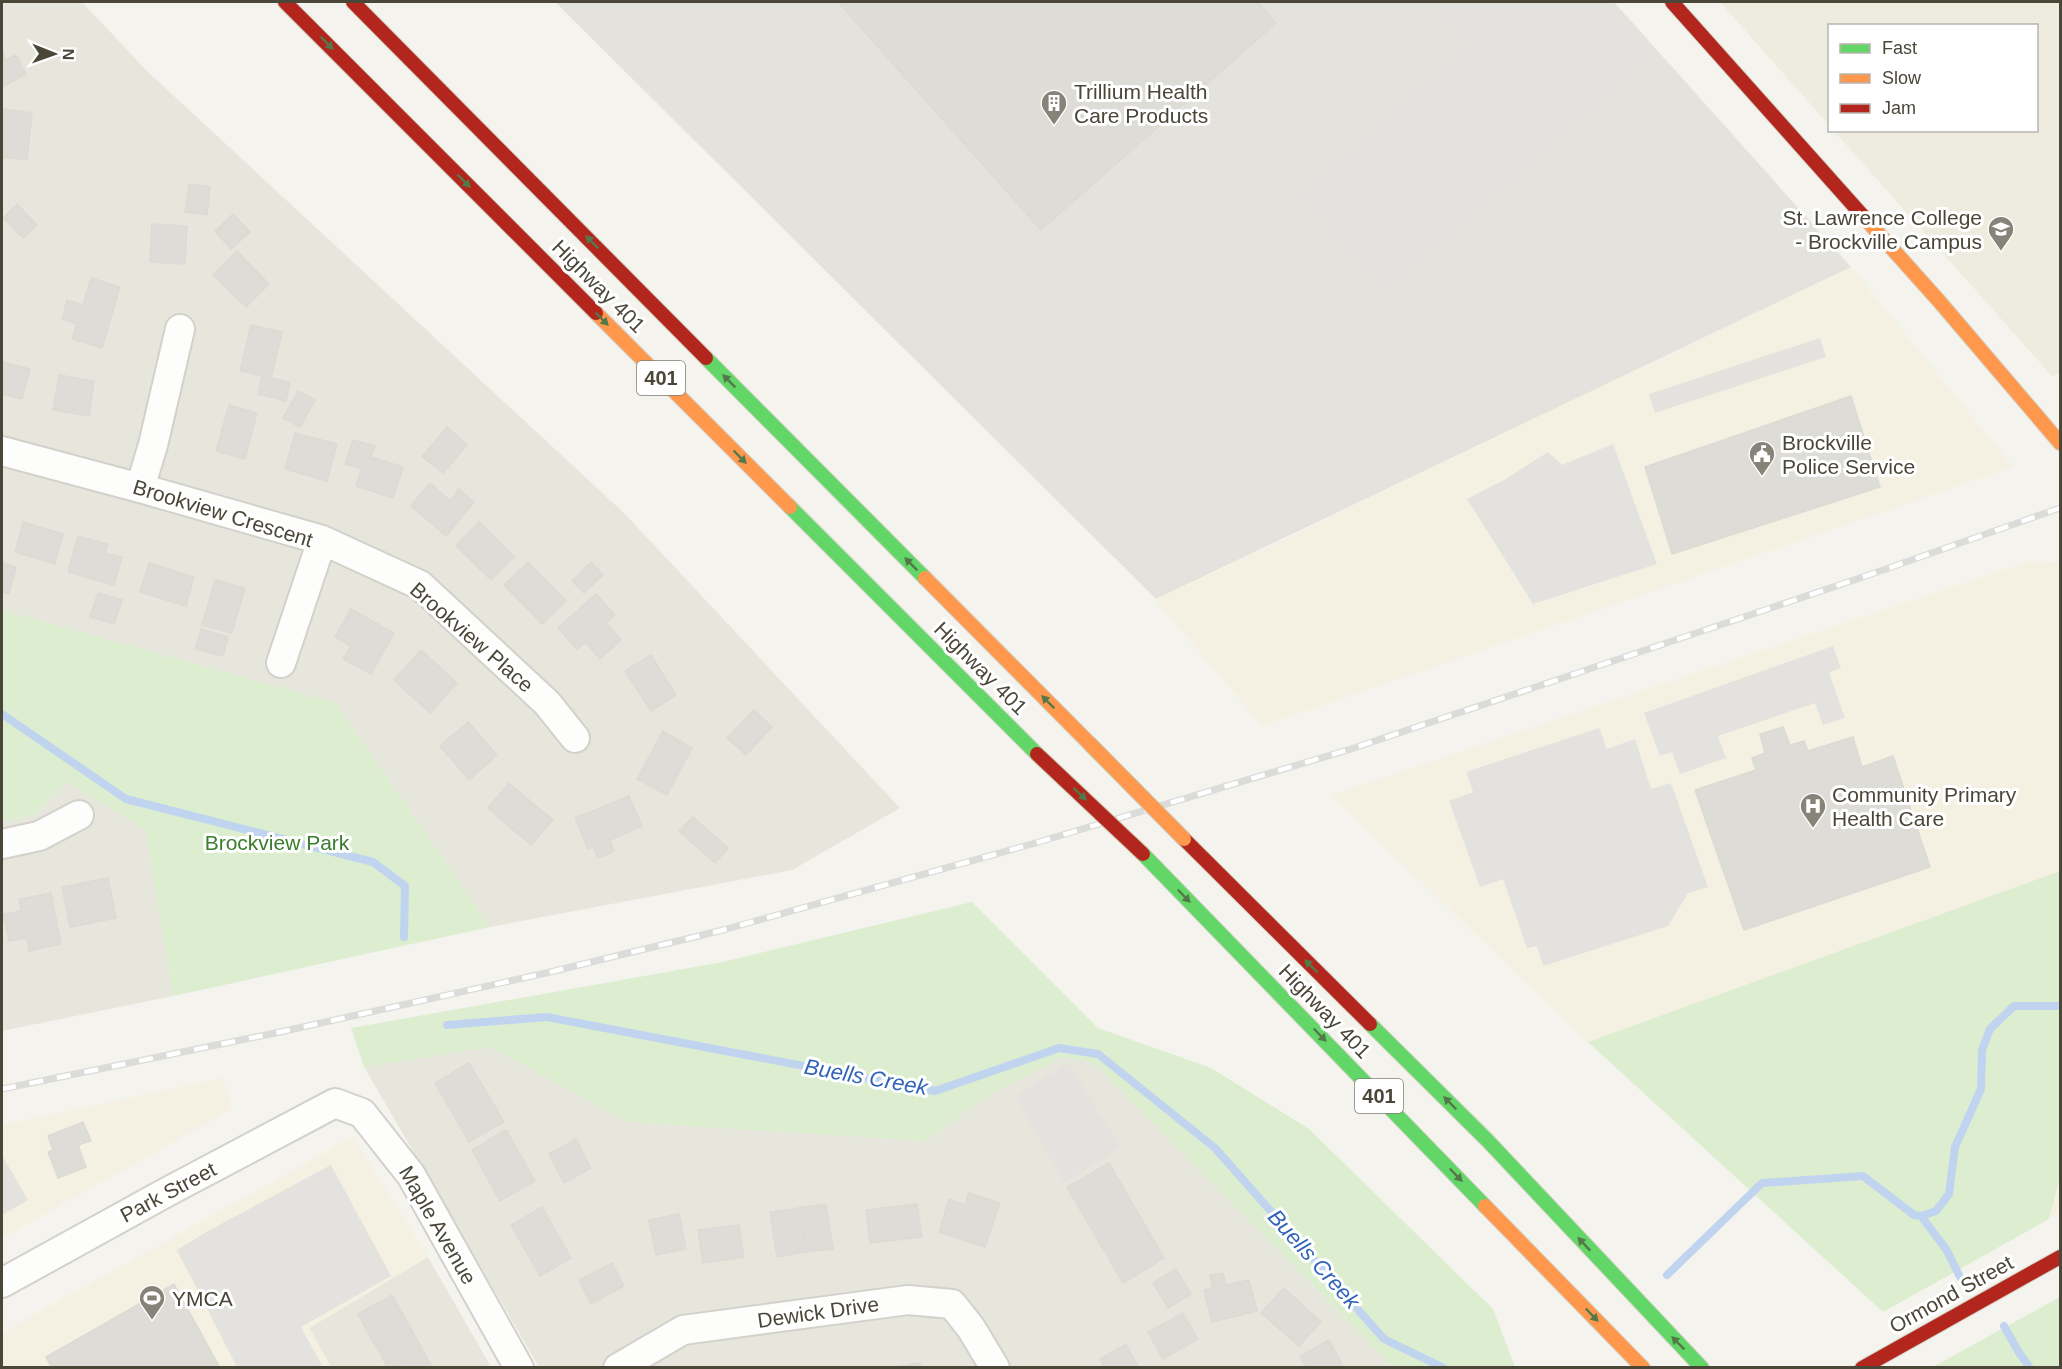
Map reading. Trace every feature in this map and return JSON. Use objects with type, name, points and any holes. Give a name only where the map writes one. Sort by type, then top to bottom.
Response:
[{"type":"main road","name":"Highway 401","points":[[285,2],[1037,754],[1143,854],[1643,1368]]},
{"type":"main road","name":"Highway 401","points":[[353,2],[1184,839],[1488,1141],[1702,1368]]},
{"type":"main road","points":[[1672,2],[1939,301],[2061,443]]},
{"type":"main road","name":"Ormond Street","points":[[1862,1368],[2061,1257]]},
{"type":"street","points":[[140,488],[153,445],[180,328]]},
{"type":"street","name":"Brookview Crescent","points":[[2,451],[322,540],[281,663]]},
{"type":"street","name":"Brookview Place","points":[[322,540],[420,585],[547,702],[575,738]]},
{"type":"street","points":[[2,844],[39,836],[79,815]]},
{"type":"street","name":"Park Street","points":[[2,1283],[334,1103]]},
{"type":"street","name":"Maple Avenue","points":[[334,1103],[362,1113],[411,1175],[519,1368]]},
{"type":"street","name":"Dewick Drive","points":[[618,1368],[683,1330],[908,1300],[952,1304],[971,1328],[995,1368]]},
{"type":"shaded area","points":[[2,2],[82,2],[147,71],[625,514],[900,808],[792,870],[490,927],[336,703],[2,610]]},
{"type":"shaded area","points":[[555,2],[1614,2],[1851,267],[1156,599]]},
{"type":"shaded area","points":[[1428,2],[1603,2],[1654,57],[1384,294],[1297,196],[1466,46]]},
{"type":"shaded area","name":"St. Lawrence College - Brockville Campus","points":[[1720,2],[2060,2],[2060,373],[2052,376],[1835,132],[2038,132],[2038,24],[1828,24],[1828,124]]},
{"type":"shaded area","points":[[1851,267],[2013,467],[1262,726],[1156,600]]},
{"type":"shaded area","points":[[1820,338],[1826,357],[1655,413],[1649,394]]},
{"type":"shaded area","points":[[1613,444],[1657,564],[1533,604],[1467,499],[1504,480],[1548,452],[1562,465]]},
{"type":"shaded area","points":[[2030,561],[2060,562],[2060,871],[1588,1042],[1331,795]]},
{"type":"shaded area","points":[[1833,646],[1841,668],[1829,673],[1845,718],[1823,725],[1815,703],[1718,736],[1726,758],[1680,774],[1672,752],[1660,756],[1644,713]]},
{"type":"shaded area","points":[[1599,728],[1607,749],[1635,739],[1651,789],[1671,783],[1708,887],[1688,893],[1668,926],[1543,966],[1537,946],[1527,948],[1503,879],[1480,887],[1449,801],[1473,792],[1466,772]]},
{"type":"shaded area","points":[[66,781],[145,829],[173,996],[2,1031],[2,822],[35,815]]},
{"type":"shaded area","points":[[490,1047],[629,1122],[926,1141],[990,1094],[1062,1056],[1094,1063],[1393,1367],[539,1367],[364,1067]]},
{"type":"shaded area","points":[[1068,1063],[1121,1147],[1064,1183],[1015,1096]]},
{"type":"shaded area","points":[[223,1078],[232,1109],[2,1238],[2,1125]]},
{"type":"shaded area","points":[[353,1137],[428,1257],[309,1328],[331,1367],[2,1367],[2,1333]]},
{"type":"shaded area","points":[[2,1155],[28,1200],[2,1215]]},
{"type":"shaded area","points":[[331,1165],[391,1276],[301,1327],[323,1367],[237,1367],[177,1250]]},
{"type":"shaded area","points":[[2060,1177],[2060,1212],[2049,1219]]},
{"type":"shaded area","points":[[428,1257],[491,1367],[331,1367],[309,1328]]},
{"type":"green space","name":"Brockview Park","points":[[2,610],[336,703],[490,927],[173,996],[145,829],[66,781],[35,815],[2,822]]},
{"type":"green space","points":[[2060,871],[2060,1177],[2049,1219],[1883,1312],[1588,1042]]},
{"type":"green space","points":[[972,902],[1098,1028],[1211,1068],[1309,1129],[1493,1309],[1515,1367],[1393,1367],[1094,1063],[1062,1057],[990,1094],[926,1141],[628,1122],[490,1047],[364,1067],[351,1028],[723,962]]},
{"type":"green space","points":[[2060,1297],[2060,1367],[1933,1367]]},
{"type":"building","name":"Trillium Health Care Products","points":[[838,2],[1257,2],[1276,23],[1041,230]]},
{"type":"building","points":[[2,50],[6,60],[16,55],[26,74],[2,87]]},
{"type":"building","points":[[2,109],[32,113],[27,160],[2,157]]},
{"type":"building","points":[[189,184],[210,187],[207,215],[185,212]]},
{"type":"building","points":[[17,204],[37,225],[23,238],[3,218]]},
{"type":"building","points":[[233,214],[250,232],[231,249],[215,231]]},
{"type":"building","points":[[152,224],[187,226],[185,264],[150,262]]},
{"type":"building","points":[[237,251],[269,284],[246,307],[213,275]]},
{"type":"building","points":[[91,278],[120,287],[102,348],[72,339],[77,324],[62,319],[67,300],[83,305]]},
{"type":"building","points":[[251,325],[282,332],[271,378],[290,382],[286,401],[258,394],[262,376],[240,371]]},
{"type":"building","points":[[2,362],[30,369],[22,399],[2,394]]},
{"type":"building","points":[[59,375],[94,381],[89,416],[53,410]]},
{"type":"building","points":[[298,391],[315,400],[300,427],[283,418]]},
{"type":"building","name":"Brockville Police Service","points":[[1851,396],[1880,487],[1672,554],[1645,467]]},
{"type":"building","points":[[229,405],[257,413],[245,459],[216,451]]},
{"type":"building","points":[[447,427],[467,445],[443,473],[422,457]]},
{"type":"building","points":[[295,433],[337,444],[327,481],[285,469]]},
{"type":"building","points":[[353,440],[375,446],[371,457],[403,467],[393,498],[356,486],[361,469],[345,464]]},
{"type":"building","points":[[430,483],[450,501],[459,489],[474,502],[446,536],[411,506]]},
{"type":"building","points":[[23,522],[63,534],[55,564],[15,552]]},
{"type":"building","points":[[479,522],[514,557],[491,580],[456,546]]},
{"type":"building","points":[[78,536],[108,544],[105,553],[122,557],[114,585],[68,572]]},
{"type":"building","points":[[528,562],[566,601],[542,624],[504,585]]},
{"type":"building","points":[[591,562],[603,575],[584,593],[572,581]]},
{"type":"building","points":[[2,563],[16,567],[9,594],[2,592]]},
{"type":"building","points":[[149,563],[194,577],[186,606],[140,592]]},
{"type":"building","points":[[215,580],[245,588],[232,633],[202,625]]},
{"type":"building","points":[[98,593],[122,600],[114,624],[90,617]]},
{"type":"building","points":[[596,594],[615,615],[606,623],[621,640],[600,659],[585,642],[577,650],[558,628]]},
{"type":"building","points":[[351,609],[394,633],[371,674],[343,659],[351,646],[335,637]]},
{"type":"building","points":[[201,629],[228,637],[223,656],[195,649]]},
{"type":"building","points":[[421,650],[457,683],[430,713],[394,680]]},
{"type":"building","points":[[651,655],[676,695],[651,711],[625,671]]},
{"type":"building","points":[[754,710],[772,727],[746,755],[727,738]]},
{"type":"building","points":[[468,722],[497,755],[469,780],[440,746]]},
{"type":"building","name":"Community Primary Health Care","points":[[1783,727],[1790,745],[1804,741],[1808,751],[1853,737],[1862,767],[1893,756],[1930,867],[1744,930],[1695,790],[1756,770],[1752,758],[1765,753],[1760,734]]},
{"type":"building","points":[[663,731],[692,748],[667,795],[637,779]]},
{"type":"building","points":[[509,783],[553,820],[531,845],[488,808]]},
{"type":"building","points":[[629,796],[642,826],[610,840],[614,851],[598,858],[593,847],[588,849],[575,818]]},
{"type":"building","points":[[693,817],[728,848],[715,863],[679,831]]},
{"type":"building","points":[[108,878],[116,918],[70,927],[62,887]]},
{"type":"building","points":[[51,893],[61,944],[29,951],[27,938],[9,941],[3,914],[21,911],[19,899]]},
{"type":"building","points":[[469,1063],[504,1122],[469,1142],[435,1083]]},
{"type":"building","points":[[83,1122],[91,1141],[78,1145],[86,1167],[58,1178],[48,1152],[53,1150],[48,1136]]},
{"type":"building","points":[[506,1130],[535,1181],[500,1201],[472,1150]]},
{"type":"building","points":[[576,1139],[591,1168],[564,1183],[549,1154]]},
{"type":"building","points":[[1109,1163],[1164,1258],[1123,1283],[1067,1187]]},
{"type":"building","points":[[969,1193],[1000,1203],[985,1247],[939,1232],[949,1199],[965,1205]]},
{"type":"building","points":[[826,1204],[833,1249],[806,1252],[799,1208]]},
{"type":"building","points":[[917,1204],[922,1237],[870,1243],[866,1210]]},
{"type":"building","points":[[542,1207],[571,1258],[540,1276],[511,1225]]},
{"type":"building","points":[[799,1208],[806,1252],[777,1257],[770,1212]]},
{"type":"building","points":[[679,1214],[686,1249],[656,1255],[649,1220]]},
{"type":"building","points":[[739,1225],[744,1257],[703,1263],[698,1230]]},
{"type":"building","points":[[612,1263],[624,1286],[591,1304],[579,1280]]},
{"type":"building","points":[[1176,1269],[1191,1294],[1168,1308],[1153,1283]]},
{"type":"building","points":[[1223,1273],[1226,1285],[1249,1280],[1257,1311],[1212,1322],[1204,1290],[1213,1288],[1210,1275]]},
{"type":"building","name":"YMCA","points":[[174,1284],[220,1368],[52,1368],[46,1357]]},
{"type":"building","points":[[1284,1288],[1321,1322],[1299,1346],[1261,1313]]},
{"type":"building","points":[[392,1295],[402,1313],[368,1333],[358,1314]]},
{"type":"building","points":[[402,1313],[413,1332],[379,1351],[368,1333]]},
{"type":"building","points":[[1183,1313],[1198,1339],[1163,1359],[1148,1332]]},
{"type":"building","points":[[413,1332],[423,1351],[393,1368],[388,1368],[379,1351]]},
{"type":"building","points":[[1329,1340],[1344,1368],[1306,1368],[1300,1356]]},
{"type":"building","points":[[1126,1344],[1139,1368],[1104,1368],[1100,1359]]},
{"type":"building","points":[[423,1351],[433,1368],[393,1368]]},
{"type":"building","points":[[920,1363],[920,1368],[889,1368]]},
{"type":"waterway","name":"Buells Creek","points":[[2,714],[126,799],[373,862],[405,886],[404,937]]},
{"type":"waterway","name":"Buells Creek","points":[[1667,1275],[1762,1183],[1863,1176],[1914,1215],[1921,1216],[1936,1211],[1949,1194],[1955,1147],[1981,1089],[1982,1050],[1990,1029],[2014,1006],[2060,1006]]},
{"type":"waterway","name":"Buells Creek","points":[[447,1025],[547,1017],[935,1091],[1059,1048],[1098,1054],[1215,1148],[1384,1339],[1444,1368]]},
{"type":"waterway","points":[[1921,1216],[1946,1249],[1960,1277]]},
{"type":"waterway","points":[[2004,1326],[2030,1368]]},
{"type":"railway","points":[[2,1089],[285,1031],[546,973],[723,930],[1032,844],[1351,749],[1863,577],[2060,508]]},
{"type":"traffic: fast","points":[[706,358],[925,578]]},
{"type":"traffic: fast","points":[[790,507],[1037,754]]},
{"type":"traffic: fast","points":[[1143,854],[1485,1206]]},
{"type":"traffic: fast","points":[[1370,1024],[1488,1141],[1702,1368]]},
{"type":"traffic: slow","points":[[1862,215],[2060,443]]},
{"type":"traffic: slow","points":[[596,313],[790,507]]},
{"type":"traffic: slow","points":[[925,578],[1090,744]]},
{"type":"traffic: slow","points":[[1090,744],[1184,839]]},
{"type":"traffic: slow","points":[[1485,1206],[1643,1368]]},
{"type":"traffic: jam","points":[[285,2],[596,313]]},
{"type":"traffic: jam","points":[[353,2],[706,358]]},
{"type":"traffic: jam","points":[[1672,2],[1862,215]]},
{"type":"traffic: jam","points":[[1037,754],[1143,854]]},
{"type":"traffic: jam","points":[[1184,839],[1370,1024]]},
{"type":"traffic: jam","points":[[1862,1368],[2060,1257]]},
{"type":"place","name":"Trillium Health Care Products","points":[[1054,126]]},
{"type":"place","name":"St. Lawrence College - Brockville Campus","points":[[2001,252]]},
{"type":"place","name":"Brockville Police Service","points":[[1762,477]]},
{"type":"place","name":"Community Primary Health Care","points":[[1813,829]]},
{"type":"place","name":"YMCA","points":[[152,1321]]}]
